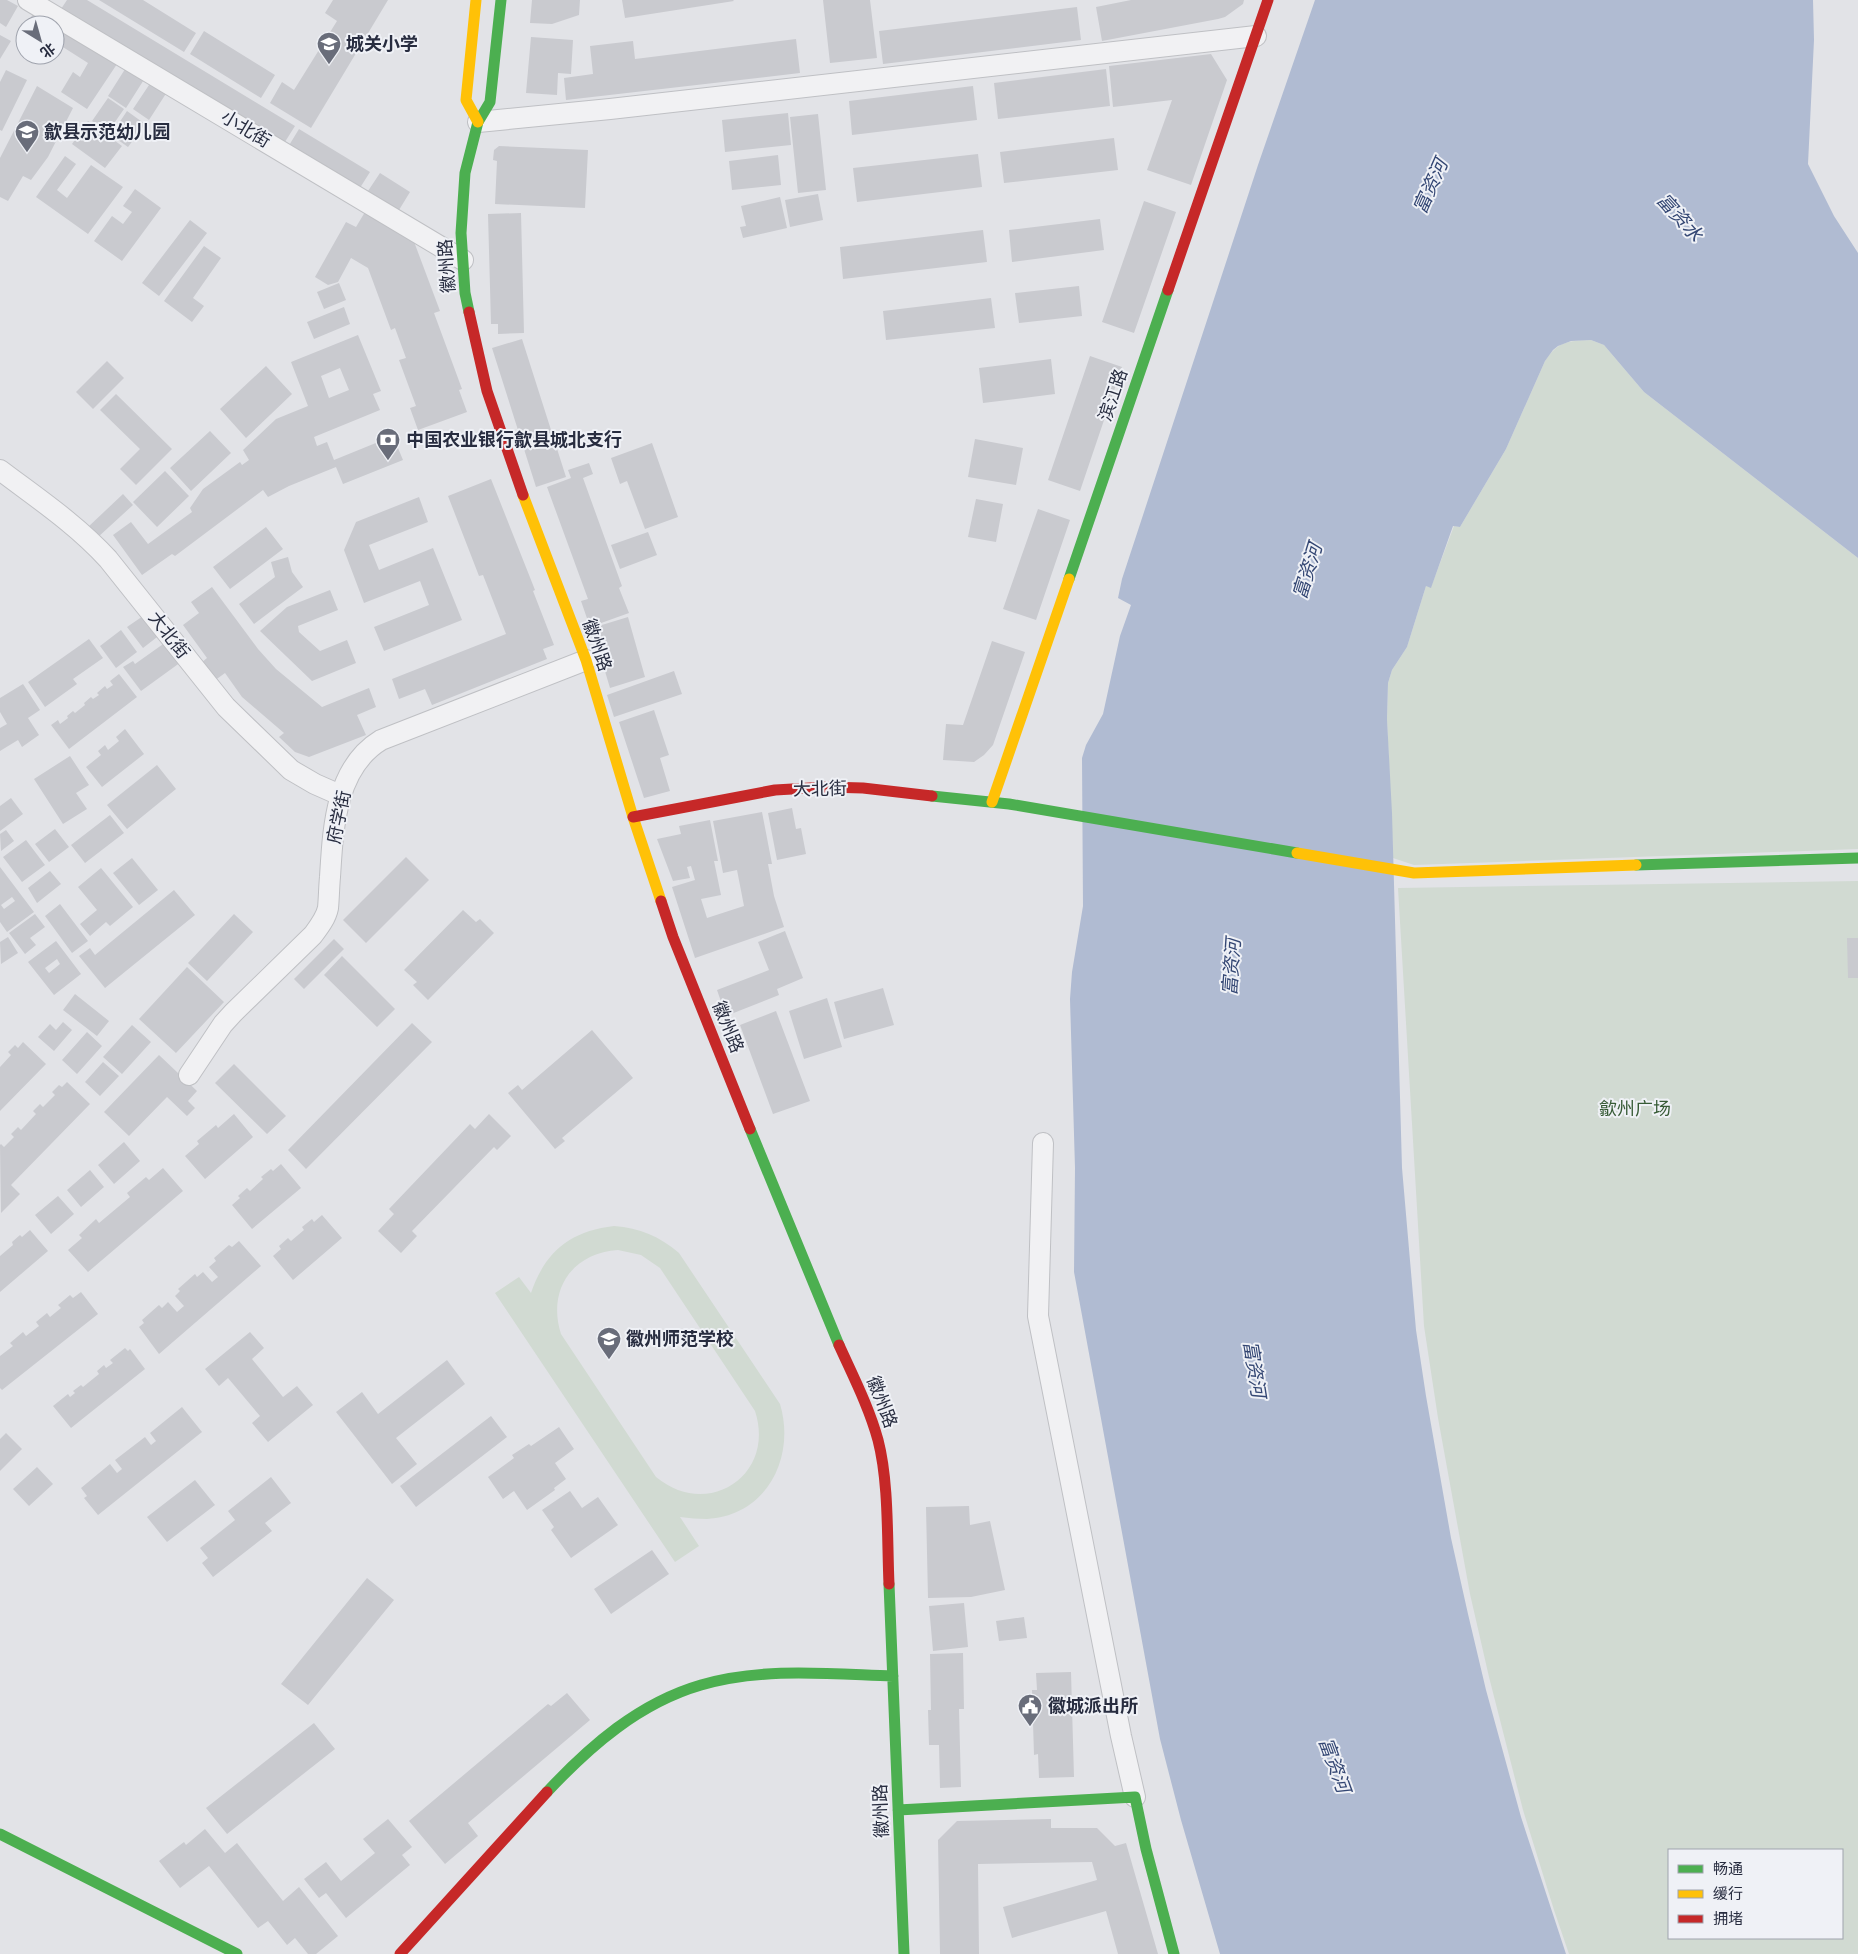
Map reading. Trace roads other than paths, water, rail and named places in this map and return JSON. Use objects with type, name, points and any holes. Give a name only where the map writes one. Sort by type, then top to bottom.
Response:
[{"type":"street","name":"小北街","points":[[28,0],[463,260]]},
{"type":"street","points":[[476,0],[466,100],[478,122],[620,108],[1256,36]]},
{"type":"street","name":"徽州路","points":[[501,0],[490,102],[478,122],[465,173],[461,233],[465,293],[487,391],[500,431],[586,660],[633,817],[673,937],[824,1311],[872,1422],[878,1441],[884,1476],[904,1954]]},
{"type":"street","name":"滨江路","points":[[992,802],[1268,0]]},
{"type":"street","name":"大北街","points":[[0,470],[72,524],[92,542],[122,576],[226,707],[291,770],[315,784],[340,795]]},
{"type":"street","name":"府学街","points":[[189,1075],[223,1024],[313,935],[322,922],[328,909],[332,838],[340,795],[356,762],[364,753],[381,740],[586,660]]},
{"type":"street","name":"大北街","points":[[633,817],[775,790],[827,787],[898,791],[1008,804],[1414,873],[1858,858]]},
{"type":"street","points":[[1043,1143],[1038,1316],[1121,1736],[1146,1849],[1174,1954]]},
{"type":"street","points":[[400,1954],[568,1769],[609,1734],[661,1700],[699,1686],[742,1678],[811,1674],[893,1676]]},
{"type":"street","points":[[898,1810],[1135,1797]]},
{"type":"street","points":[[0,1834],[237,1954]]},
{"type":"water","points":[[1315,0],[1813,0],[1814,40],[1808,164],[1834,216],[1858,253],[1858,558],[1644,392],[1604,345],[1591,340],[1571,341],[1558,346],[1545,361],[1506,449],[1460,527],[1453,526],[1431,588],[1426,586],[1407,647],[1392,670],[1388,683],[1387,719],[1392,813],[1402,1168],[1416,1330],[1451,1538],[1486,1690],[1521,1817],[1566,1954],[1220,1954],[1181,1820],[1160,1739],[1074,1272],[1075,1168],[1070,999],[1072,972],[1083,906],[1082,758],[1086,745],[1103,714],[1120,636],[1131,605],[1118,598],[1122,579],[1258,165]]},
{"type":"place","name":"城关小学","points":[[329,65]]},
{"type":"place","name":"歙县示范幼儿园","points":[[27,153]]},
{"type":"place","name":"中国农业银行歙县城北支行","points":[[388,461]]},
{"type":"place","name":"徽州师范学校","points":[[609,1360]]},
{"type":"place","name":"徽城派出所","points":[[1030,1727]]},
{"type":"water label","name":"富资河","points":[[1430,186]]},
{"type":"water label","name":"富资水","points":[[1680,217]]},
{"type":"water label","name":"富资河","points":[[1307,571]]},
{"type":"water label","name":"富资河","points":[[1231,967]]},
{"type":"water label","name":"富资河","points":[[1255,1369]]},
{"type":"water label","name":"富资河","points":[[1335,1765]]},
{"type":"park label","name":"歙州广场","points":[[1635,1109]]}]
